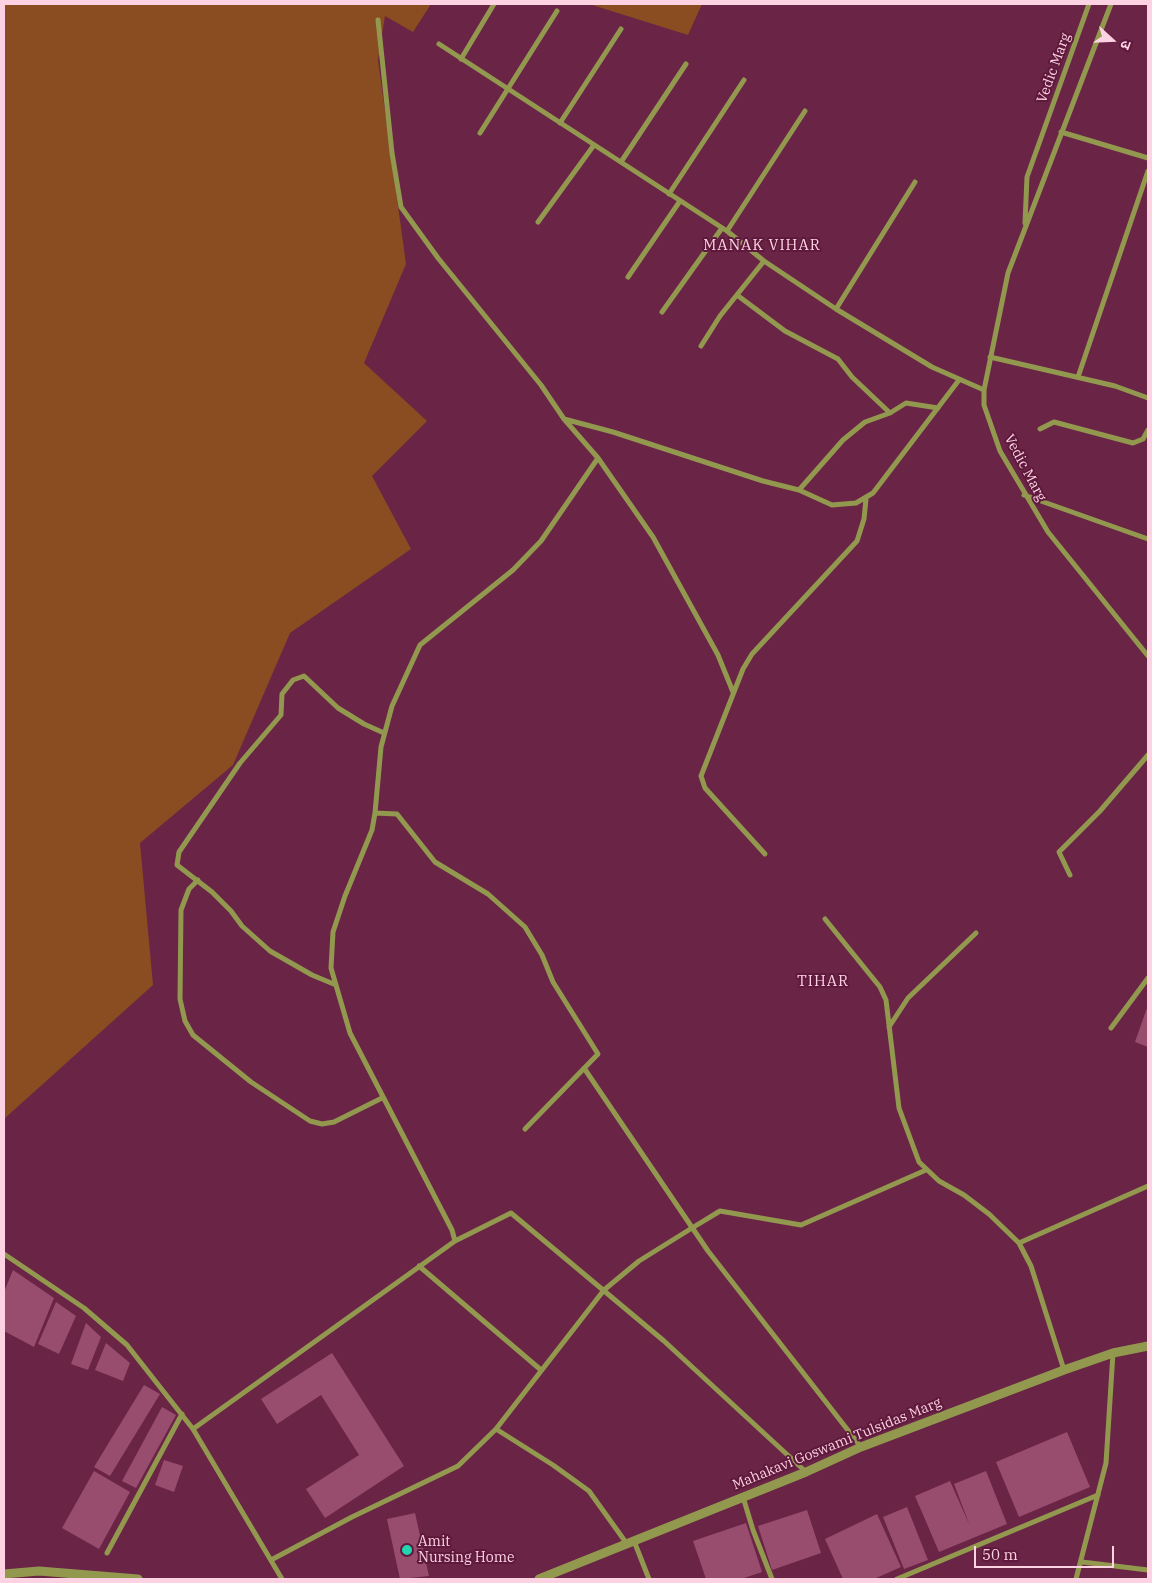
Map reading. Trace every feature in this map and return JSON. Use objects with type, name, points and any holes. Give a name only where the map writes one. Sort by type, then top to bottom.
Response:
[{"type":"street","points":[[461,58],[494,4]]},
{"type":"street","name":"Vedic Marg","points":[[1024,228],[1027,176],[1089,4]]},
{"type":"street","name":"Vedic Marg","points":[[1111,4],[1008,274],[990,357],[984,390],[984,405],[1000,451],[1024,495],[1048,532],[1148,656]]},
{"type":"street","points":[[480,133],[557,12]]},
{"type":"street","points":[[378,20],[392,153],[401,207],[438,258],[541,385],[564,419],[598,458],[653,537],[718,655],[733,693]]},
{"type":"street","points":[[560,123],[620,29]]},
{"type":"street","points":[[439,44],[727,231],[764,261],[836,309],[932,367],[984,390]]},
{"type":"street","points":[[621,162],[686,64]]},
{"type":"street","points":[[669,194],[744,80]]},
{"type":"street","points":[[727,231],[805,110]]},
{"type":"street","points":[[1061,132],[1148,158]]},
{"type":"street","points":[[538,222],[594,145]]},
{"type":"street","points":[[1078,377],[1148,171]]},
{"type":"street","points":[[836,309],[915,182]]},
{"type":"street","points":[[628,277],[680,201]]},
{"type":"street","points":[[662,312],[722,228]]},
{"type":"street","points":[[701,346],[764,261]]},
{"type":"street","points":[[737,295],[785,332],[838,359],[852,377],[890,413]]},
{"type":"street","points":[[990,357],[1115,386],[1148,398]]},
{"type":"street","points":[[564,419],[613,432],[763,481],[798,490],[832,505],[856,503],[866,499],[873,493],[960,380]]},
{"type":"street","points":[[798,490],[843,440],[866,422],[890,413],[906,403],[938,408]]},
{"type":"street","points":[[1040,429],[1054,422],[1133,443],[1143,438],[1148,430]]},
{"type":"street","points":[[455,1241],[452,1230],[350,1033],[331,968],[333,932],[344,896],[372,830],[384,733],[392,706],[420,645],[513,570],[541,541],[598,458]]},
{"type":"street","points":[[1024,495],[1148,539]]},
{"type":"street","points":[[765,854],[705,788],[701,780],[733,693],[752,654],[857,541],[864,518],[866,499]]},
{"type":"street","points":[[336,985],[312,975],[270,951],[242,926],[231,911],[198,880],[177,865],[179,852],[235,770],[281,715],[282,694],[292,680],[304,676],[338,708],[364,724],[384,733]]},
{"type":"street","points":[[1070,875],[1058,852],[1100,811],[1148,755]]},
{"type":"street","points":[[375,813],[398,814],[435,862],[488,894],[525,927],[542,955],[553,982],[598,1054],[526,1130]]},
{"type":"street","points":[[198,880],[189,889],[181,910],[180,999],[185,1021],[193,1035],[251,1082],[310,1121],[322,1124],[334,1122],[382,1098]]},
{"type":"street","points":[[825,919],[880,987],[886,1000],[899,1108],[914,1152],[926,1170],[989,1214],[1018,1243],[1031,1266],[1064,1370]]},
{"type":"street","points":[[889,1027],[908,998],[976,932]]},
{"type":"street","points":[[1111,1028],[1148,978]]},
{"type":"street","points":[[1141,987],[1148,990]]},
{"type":"street","points":[[584,1068],[719,1266],[861,1447]]},
{"type":"street","points":[[271,1560],[352,1517],[458,1466],[496,1429],[604,1290],[639,1261],[720,1211],[801,1225],[926,1170]]},
{"type":"street","points":[[1018,1243],[1148,1186]]},
{"type":"street","points":[[193,1428],[455,1241],[511,1213],[664,1341],[806,1472]]},
{"type":"street","points":[[4,1254],[108,1327],[127,1345],[193,1428],[282,1579]]},
{"type":"street","points":[[420,1266],[541,1370]]},
{"type":"street","name":"Mahakavi Goswami Tulsidas Marg","points":[[539,1579],[561,1576],[631,1543],[806,1472],[861,1447],[1064,1370],[1113,1353],[1148,1346]]},
{"type":"street","points":[[1076,1579],[1082,1562],[1106,1463],[1113,1353]]},
{"type":"street","points":[[107,1553],[182,1414]]},
{"type":"street","points":[[496,1429],[590,1491],[631,1543],[648,1579]]},
{"type":"street","points":[[897,1579],[1098,1496]]},
{"type":"street","points":[[743,1497],[753,1530],[772,1579]]},
{"type":"street","points":[[1082,1562],[1148,1570]]},
{"type":"street","points":[[4,1574],[39,1571],[138,1579]]},
{"type":"shaded area","points":[[4,4],[431,4],[413,32],[385,16],[378,60],[406,264],[364,363],[427,421],[372,476],[411,549],[290,633],[233,765],[140,843],[153,985],[4,1119]]},
{"type":"shaded area","points":[[589,4],[702,4],[688,35]]},
{"type":"building","points":[[1148,1005],[1148,1047],[1135,1042]]},
{"type":"building","points":[[13,1270],[54,1298],[34,1347],[4,1331],[4,1292]]},
{"type":"building","points":[[56,1302],[76,1316],[59,1354],[38,1344]]},
{"type":"building","points":[[86,1323],[101,1337],[88,1370],[71,1364]]},
{"type":"building","points":[[106,1343],[130,1363],[123,1381],[95,1370]]},
{"type":"building","points":[[332,1353],[404,1466],[325,1518],[306,1489],[359,1455],[321,1395],[277,1424],[261,1399]]},
{"type":"building","points":[[144,1385],[160,1394],[110,1476],[94,1467]]},
{"type":"building","points":[[162,1407],[176,1415],[136,1488],[122,1481]]},
{"type":"building","points":[[1067,1432],[1090,1487],[1019,1517],[996,1462]]},
{"type":"building","points":[[164,1460],[183,1466],[174,1492],[155,1485]]},
{"type":"building","points":[[94,1471],[130,1492],[99,1549],[62,1528]]},
{"type":"building","points":[[986,1471],[1007,1524],[939,1552],[915,1496],[950,1481],[970,1526],[954,1484]]},
{"type":"building","points":[[907,1507],[928,1560],[904,1569],[883,1517]]},
{"type":"building","points":[[807,1510],[821,1553],[772,1570],[758,1526]]},
{"type":"building","points":[[415,1513],[429,1576],[400,1579],[387,1519]]},
{"type":"building","points":[[877,1514],[901,1567],[874,1579],[843,1579],[825,1539]]},
{"type":"building","points":[[746,1523],[762,1572],[741,1579],[706,1579],[693,1541]]},
{"type":"place","name":"Amit Nursing Home","points":[[407,1550]]},
{"type":"district","name":"MANAK VIHAR","points":[[762,246]]},
{"type":"district","name":"TIHAR","points":[[823,982]]}]
